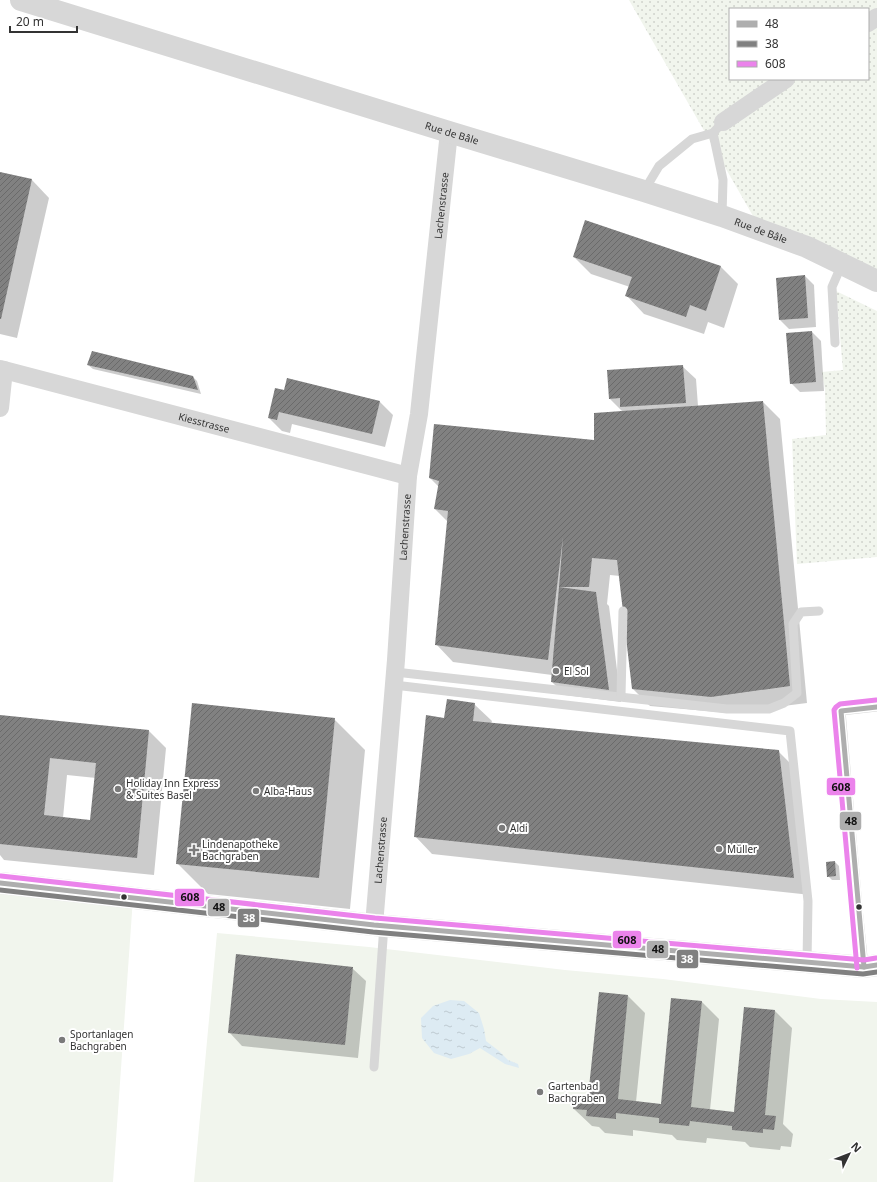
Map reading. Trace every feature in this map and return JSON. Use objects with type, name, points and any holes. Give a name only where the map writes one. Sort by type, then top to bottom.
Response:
[{"type":"street","name":"Rue de Bâle","points":[[21,0],[722,216],[807,247],[877,281]]},
{"type":"street","points":[[718,127],[785,80]]},
{"type":"street","name":"Lachenstrasse","points":[[379,925],[408,476],[419,414],[449,132]]},
{"type":"street","points":[[0,408],[2,370]]},
{"type":"street","name":"Kiesstrasse","points":[[2,370],[408,476]]},
{"type":"street","points":[[0,883],[379,925],[807,962],[871,966]]},
{"type":"lane","points":[[644,191],[660,166],[692,139],[718,127],[723,180],[722,216]]},
{"type":"lane","points":[[835,343],[832,287],[842,264]]},
{"type":"lane","points":[[394,679],[621,696],[727,709],[768,710],[784,703],[797,693],[793,624],[801,612],[819,611]]},
{"type":"lane","points":[[621,696],[623,612]]},
{"type":"lane","points":[[394,679],[790,731],[808,901],[807,962]]},
{"type":"lane","points":[[871,966],[858,908],[841,711],[877,707]]},
{"type":"lane","points":[[374,1067],[379,925]]},
{"type":"shaded area","points":[[629,0],[877,0],[877,271],[753,216]]},
{"type":"shaded area","points":[[836,291],[877,311],[877,557],[797,564],[792,439],[826,435],[825,390],[822,372],[843,370]]},
{"type":"shaded area","name":"Sportanlagen Bachgraben","points":[[0,883],[133,898],[113,1182],[0,1182]]},
{"type":"shaded area","name":"Gartenbad Bachgraben","points":[[217,933],[369,947],[565,970],[663,979],[821,999],[877,1002],[877,1182],[194,1182]]},
{"type":"water","points":[[450,1000],[464,1001],[479,1013],[486,1041],[508,1060],[518,1064],[519,1068],[505,1064],[480,1048],[469,1054],[451,1059],[434,1053],[422,1038],[421,1018],[433,1006]]},
{"type":"building","points":[[0,172],[32,179],[1,319],[0,319]]},
{"type":"building","points":[[585,220],[721,266],[706,311],[690,305],[686,317],[625,296],[632,277],[573,257]]},
{"type":"building","points":[[805,275],[808,318],[779,320],[776,278]]},
{"type":"building","points":[[812,331],[816,382],[790,384],[786,333]]},
{"type":"building","points":[[92,351],[193,376],[198,390],[87,365]]},
{"type":"building","points":[[683,365],[686,403],[620,407],[620,398],[609,399],[607,370]]},
{"type":"building","points":[[287,378],[380,401],[372,434],[279,412],[277,420],[268,418],[275,388],[284,390]]},
{"type":"building","points":[[763,401],[790,686],[711,697],[632,689],[617,560],[592,558],[589,587],[559,587],[563,537],[548,660],[435,645],[448,511],[434,509],[439,481],[429,478],[434,424],[594,440],[594,413]]},
{"type":"building","points":[[559,587],[596,592],[609,690],[551,682]]},
{"type":"building","points":[[447,699],[475,703],[473,721],[779,750],[794,878],[414,837],[426,715],[444,718]]},
{"type":"building","name":"Alba-Haus","points":[[192,703],[335,718],[319,878],[176,864]]},
{"type":"building","name":"Holiday Inn Express & Suites Basel","points":[[0,715],[149,730],[137,858],[0,844]],"holes":[[[50,758],[96,763],[90,820],[44,815]]]},
{"type":"building","points":[[835,861],[836,876],[827,877],[826,862]]},
{"type":"building","points":[[236,954],[353,967],[345,1045],[228,1033]]},
{"type":"building","points":[[599,992],[628,995],[618,1099],[661,1104],[671,998],[702,1001],[691,1107],[734,1112],[744,1007],[775,1010],[765,1115],[776,1116],[774,1130],[763,1129],[763,1133],[732,1130],[732,1126],[690,1121],[689,1126],[659,1123],[659,1118],[616,1113],[616,1119],[586,1116],[587,1110],[573,1109],[575,1095],[588,1097]]},
{"type":"transit line","name":"608","points":[[857,968],[834,710],[840,704],[876,700]]},
{"type":"transit line","name":"48","points":[[864,967],[841,711],[877,707]]},
{"type":"transit line","name":"608","points":[[1,876],[375,918],[864,960],[876,958]]},
{"type":"transit line","name":"48","points":[[0,883],[374,925],[864,967],[877,965]]},
{"type":"transit line","name":"38","points":[[0,890],[373,932],[863,974],[877,972]]},
{"type":"place","name":"El Sol","points":[[556,671]]},
{"type":"place","name":"Holiday Inn Express & Suites Basel","points":[[118,789]]},
{"type":"place","name":"Alba-Haus","points":[[256,791]]},
{"type":"place","name":"Aldi","points":[[502,828]]},
{"type":"place","name":"Müller","points":[[719,849]]},
{"type":"place","name":"Lindenapotheke Bachgraben","points":[[194,850]]},
{"type":"place","name":"Sportanlagen Bachgraben","points":[[62,1040]]},
{"type":"place","name":"Gartenbad Bachgraben","points":[[540,1092]]}]
